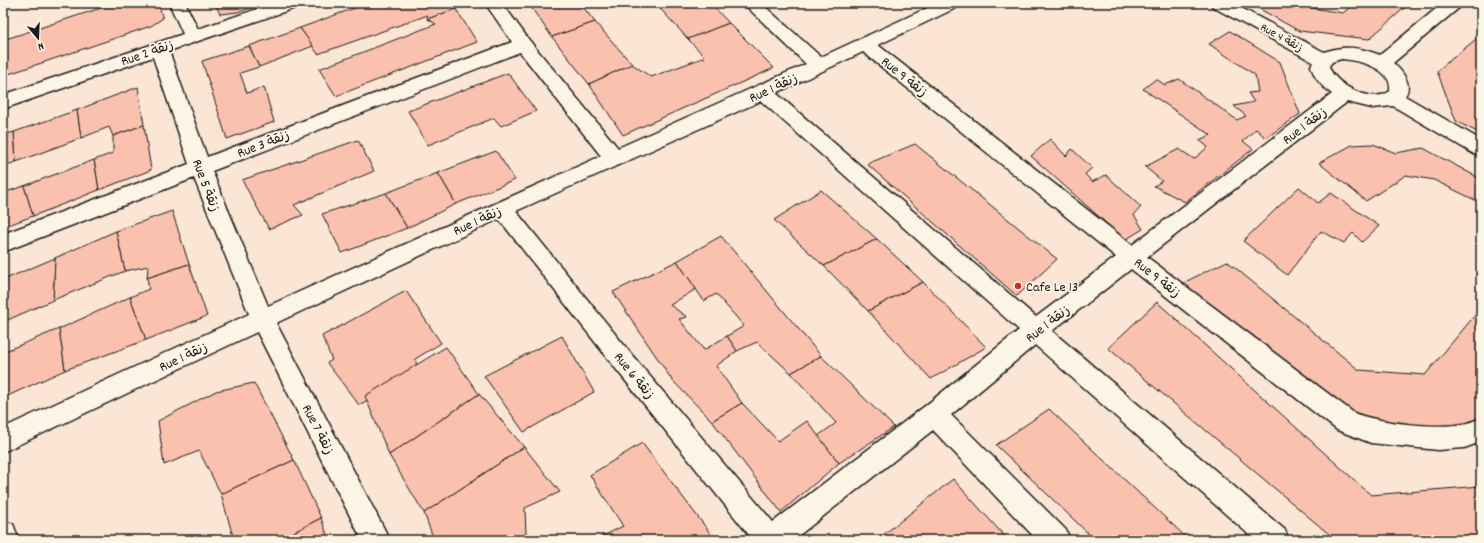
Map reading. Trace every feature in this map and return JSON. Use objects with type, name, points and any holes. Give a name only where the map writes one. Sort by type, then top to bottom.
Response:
[{"type":"street","points":[[177,3],[193,37]]},
{"type":"street","name":"Rue 2 زنقة","points":[[3,102],[292,3]]},
{"type":"street","points":[[493,3],[523,44],[616,159]]},
{"type":"street","points":[[751,3],[819,66]]},
{"type":"street","name":"Rue 1 زنقة","points":[[3,440],[502,208],[616,159],[952,3]]},
{"type":"street","name":"Rue 4 زنقة","points":[[1219,3],[1324,60]]},
{"type":"street","points":[[1381,64],[1454,3]]},
{"type":"street","name":"Rue 3 زنقة","points":[[3,243],[523,44]]},
{"type":"street","name":"Rue 9 زنقة","points":[[865,44],[1132,258],[1346,422],[1372,431],[1438,438],[1464,436],[1481,430]]},
{"type":"street","name":"Rue 5 زنقة","points":[[159,48],[200,167],[262,319]]},
{"type":"street","points":[[1348,53],[1365,56],[1381,64],[1389,69],[1398,82],[1400,88],[1394,98],[1381,102],[1372,102],[1353,98],[1344,94],[1325,79],[1320,69],[1324,60],[1334,54],[1348,53]]},
{"type":"street","points":[[762,92],[1275,540]]},
{"type":"street","name":"Rue 1 زنقة","points":[[770,540],[934,414],[1036,330],[1132,258],[1344,94]]},
{"type":"street","points":[[1394,98],[1481,149]]},
{"type":"street","name":"Rue 6 زنقة","points":[[502,208],[624,362],[770,540]]},
{"type":"street","name":"Rue 7 زنقة","points":[[262,319],[376,540]]},
{"type":"street","points":[[934,414],[1056,540]]},
{"type":"street","points":[[3,534],[5,540]]},
{"type":"building","points":[[116,3],[158,3],[163,18],[151,26],[3,76],[3,40]]},
{"type":"building","points":[[215,3],[266,3],[238,12],[220,14]]},
{"type":"building","points":[[368,3],[452,3],[456,9],[427,19],[428,15],[318,54],[300,28]]},
{"type":"building","points":[[528,3],[580,3],[595,22],[552,37]]},
{"type":"building","points":[[655,3],[710,3],[729,23],[688,39]]},
{"type":"building","points":[[1249,3],[1290,3],[1294,5],[1343,13],[1355,3],[1410,3],[1369,39],[1299,31]]},
{"type":"building","points":[[456,9],[477,42],[336,96],[319,69],[436,24],[427,19]]},
{"type":"building","points":[[595,22],[632,64],[589,84],[552,37]]},
{"type":"building","points":[[729,23],[774,68],[623,135],[589,84],[632,64],[651,77],[705,57],[688,39]]},
{"type":"building","points":[[300,28],[313,46],[259,67],[249,46]]},
{"type":"building","points":[[1230,31],[1280,62],[1300,114],[1266,138],[1256,129],[1243,141],[1253,149],[1185,202],[1154,186],[1162,181],[1145,167],[1179,149],[1194,159],[1208,147],[1199,140],[1211,135],[1143,89],[1156,79],[1165,85],[1179,79],[1237,120],[1246,116],[1234,106],[1254,102],[1248,93],[1258,92],[1255,75],[1209,44]]},
{"type":"building","points":[[1481,35],[1481,134],[1456,121],[1437,71]]},
{"type":"building","points":[[249,46],[259,67],[240,73],[247,93],[264,87],[274,122],[227,139],[202,61]]},
{"type":"building","points":[[508,73],[536,111],[501,126],[494,118],[428,145],[408,111]]},
{"type":"building","points":[[138,87],[144,125],[113,136],[109,127],[81,138],[77,110]]},
{"type":"building","points":[[77,110],[81,138],[16,162],[14,132]]},
{"type":"building","points":[[144,125],[151,170],[99,190],[94,160],[113,153],[113,136]]},
{"type":"building","points":[[14,132],[16,162],[3,166],[3,135]]},
{"type":"building","points":[[1050,139],[1066,156],[1072,149],[1092,168],[1085,174],[1092,182],[1106,175],[1141,207],[1134,215],[1143,229],[1125,240],[1031,156]]},
{"type":"building","points":[[358,140],[374,171],[294,205],[303,215],[269,229],[242,180]]},
{"type":"building","points":[[915,144],[1057,259],[1017,296],[867,164]]},
{"type":"building","points":[[1373,144],[1396,153],[1423,148],[1481,179],[1481,203],[1434,180],[1406,175],[1366,201],[1319,163],[1352,145]]},
{"type":"building","points":[[496,151],[515,180],[456,204],[438,173]]},
{"type":"building","points":[[94,160],[99,190],[33,216],[24,186]]},
{"type":"building","points":[[438,173],[456,204],[407,228],[386,193]]},
{"type":"building","points":[[24,186],[33,216],[3,227],[3,193]]},
{"type":"building","points":[[1299,187],[1318,203],[1331,193],[1379,226],[1362,242],[1353,233],[1344,243],[1321,231],[1287,275],[1243,241]]},
{"type":"building","points":[[821,190],[877,239],[824,266],[774,220]]},
{"type":"building","points":[[386,193],[407,228],[342,253],[322,214]]},
{"type":"building","points":[[172,211],[189,264],[147,278],[148,266],[125,271],[116,231]]},
{"type":"building","points":[[116,231],[125,271],[53,300],[55,258]]},
{"type":"building","points":[[721,236],[821,356],[791,373],[757,342],[737,351],[727,336],[744,326],[716,294],[704,301],[677,261]]},
{"type":"building","points":[[877,239],[923,282],[868,311],[824,266]]},
{"type":"building","points":[[55,258],[53,300],[3,322],[3,280]]},
{"type":"building","points":[[677,261],[696,289],[670,305],[687,317],[679,319],[704,350],[727,336],[737,351],[716,366],[742,403],[712,421],[672,380],[613,292]]},
{"type":"building","points":[[1227,261],[1359,370],[1425,375],[1481,308],[1481,421],[1477,426],[1379,426],[1325,396],[1181,284]]},
{"type":"building","points":[[189,264],[207,316],[146,340],[130,297],[149,289],[147,278]]},
{"type":"building","points":[[923,282],[986,347],[931,379],[868,311]]},
{"type":"building","points":[[406,291],[441,343],[415,359],[419,371],[359,405],[327,363],[332,360],[322,336]]},
{"type":"building","points":[[130,297],[146,340],[65,370],[59,329]]},
{"type":"building","points":[[1157,302],[1371,495],[1481,486],[1481,540],[1336,540],[1108,348]]},
{"type":"building","points":[[59,329],[65,370],[3,398],[3,352]]},
{"type":"building","points":[[562,336],[594,392],[524,432],[484,376]]},
{"type":"building","points":[[446,347],[479,394],[389,455],[365,396]]},
{"type":"building","points":[[821,356],[894,427],[839,463],[818,436],[836,423],[791,373]]},
{"type":"building","points":[[254,383],[294,460],[221,494],[199,451],[164,465],[158,421],[216,391]]},
{"type":"building","points":[[479,394],[524,447],[424,513],[389,455]]},
{"type":"building","points":[[742,403],[778,441],[807,421],[839,463],[781,512],[712,421]]},
{"type":"building","points":[[1049,409],[1189,540],[1095,540],[996,445]]},
{"type":"building","points":[[642,443],[710,533],[710,540],[595,540],[623,526],[590,475]]},
{"type":"building","points":[[524,447],[560,492],[525,508],[526,535],[517,540],[434,540],[424,513]]},
{"type":"building","points":[[294,460],[321,518],[279,540],[234,540],[221,494]]},
{"type":"building","points":[[953,479],[1008,540],[877,540]]},
{"type":"building","points":[[321,518],[329,540],[279,540]]},
{"type":"place","name":"Cafe Le 13","points":[[1018,286]]}]
